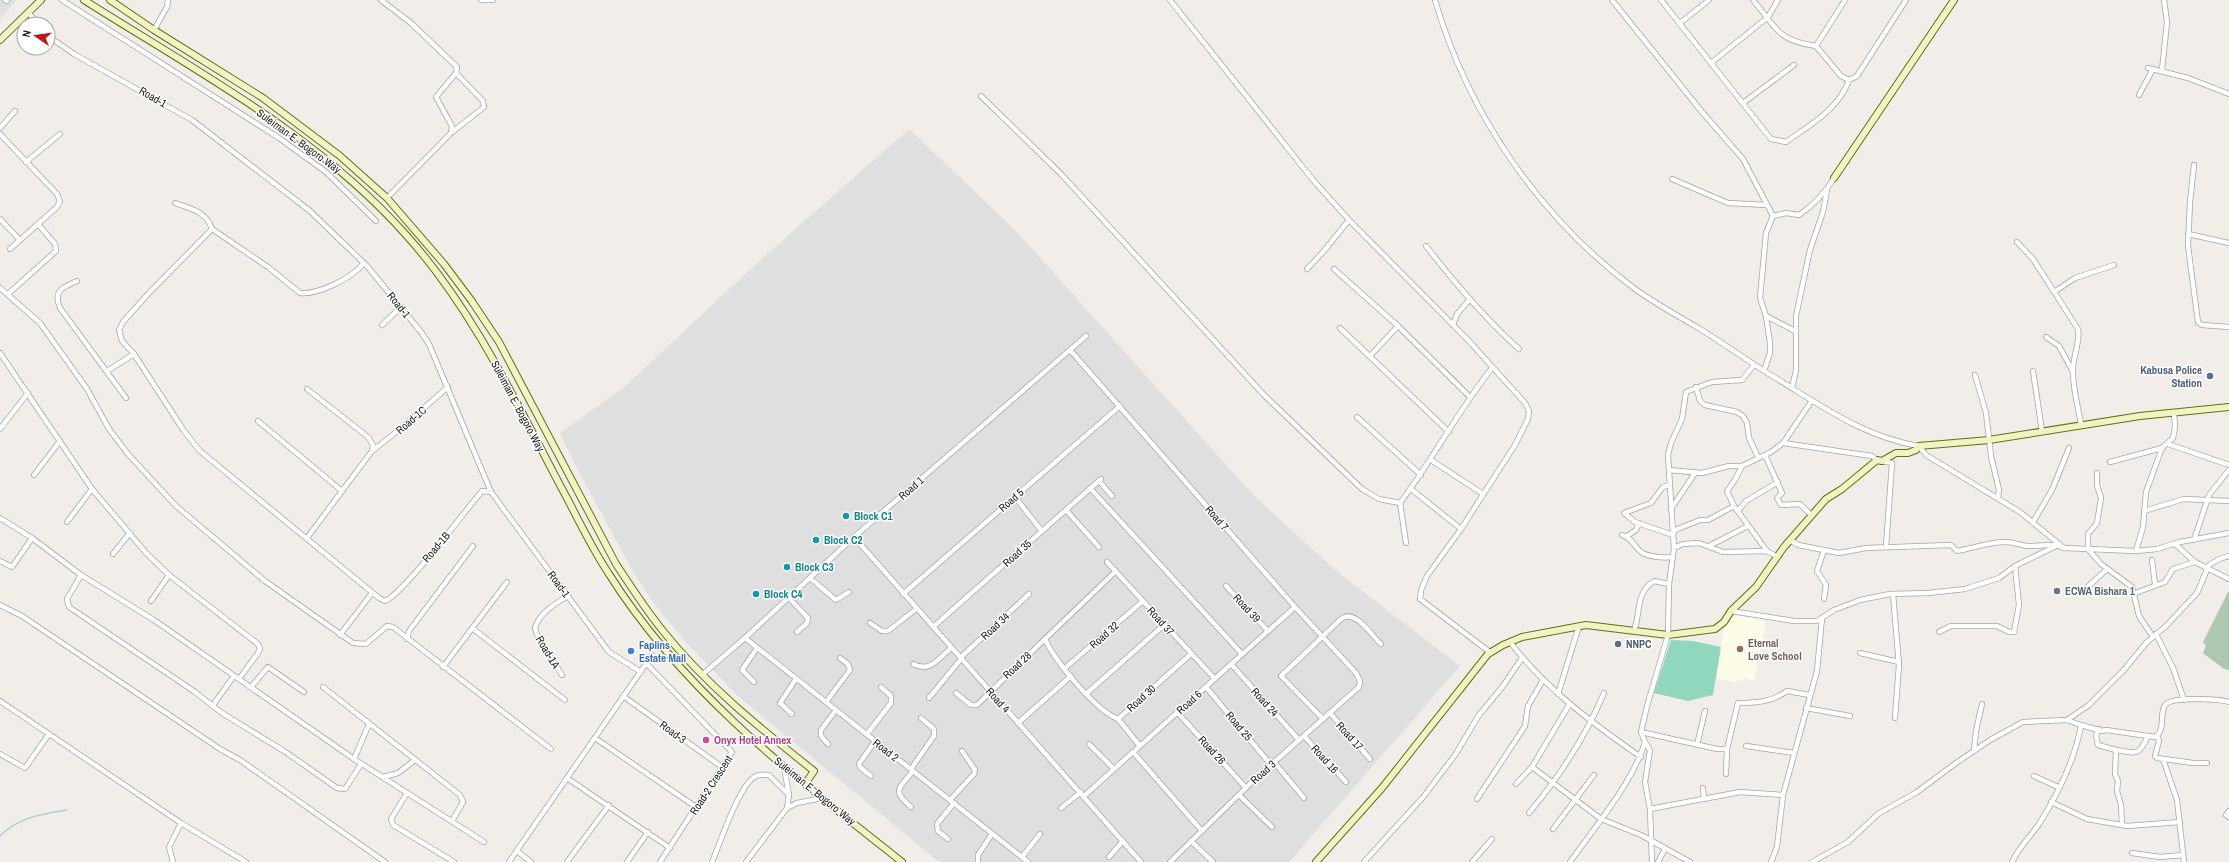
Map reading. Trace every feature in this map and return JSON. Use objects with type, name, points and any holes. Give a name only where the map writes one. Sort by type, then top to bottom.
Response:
[{"type":"street","points":[[0,40],[41,0]]},
{"type":"street","points":[[62,0],[279,138],[326,172],[376,221]]},
{"type":"street","name":"Suleiman E. Bogoro Way","points":[[84,0],[310,146],[360,188],[406,235],[434,269],[488,349],[595,551],[620,592],[680,668],[735,723],[784,767],[902,862]]},
{"type":"street","name":"Suleiman E. Bogoro Way","points":[[110,0],[154,30],[263,98],[340,156],[387,198],[444,264],[472,300],[511,363],[616,564],[662,630],[703,674],[755,724],[814,771],[805,784]]},
{"type":"street","points":[[154,30],[167,7],[168,0]]},
{"type":"street","points":[[381,0],[411,23],[457,67],[456,73],[436,97],[452,126],[451,133]]},
{"type":"street","points":[[482,0],[493,0]]},
{"type":"street","points":[[1170,0],[1313,180],[1349,220],[1453,325],[1525,403],[1529,411],[1528,419],[1515,445],[1462,529],[1427,576],[1421,590],[1420,599],[1491,653]]},
{"type":"street","points":[[1435,0],[1451,46],[1466,82],[1508,156],[1533,191],[1590,251],[1620,276],[1667,310],[1700,329],[1792,388],[1811,402],[1891,441],[1919,446],[1989,440],[2081,424],[2229,407]]},
{"type":"street","points":[[1612,0],[1702,112],[1743,159],[1773,216]]},
{"type":"street","points":[[1661,0],[1771,138],[1786,142],[1836,104],[1844,92],[1849,80],[1857,76],[1906,0]]},
{"type":"street","points":[[1680,23],[1708,0]]},
{"type":"street","points":[[1753,0],[1768,17],[1778,32],[1787,39],[1796,43],[1816,46],[1841,76],[1849,80]]},
{"type":"street","points":[[1711,63],[1768,17],[1778,0]]},
{"type":"street","points":[[1816,46],[1845,0]]},
{"type":"street","points":[[1773,216],[1786,213],[1799,215],[1810,207],[1827,190],[1954,0]]},
{"type":"street","points":[[2162,70],[2167,22],[2164,0]]},
{"type":"street","points":[[28,12],[31,16]]},
{"type":"street","name":"Road-1","points":[[56,42],[74,54],[192,120],[310,211],[343,241],[401,306],[429,344],[491,492],[610,652],[640,672]]},
{"type":"street","points":[[1743,103],[1794,65]]},
{"type":"street","points":[[2139,95],[2150,68],[2188,78],[2229,94]]},
{"type":"street","points":[[387,198],[451,133],[482,111],[484,104],[456,73]]},
{"type":"street","points":[[981,96],[1061,174],[1264,395],[1362,489],[1379,499],[1400,503]]},
{"type":"street","points":[[0,128],[15,111]]},
{"type":"street","points":[[452,126],[457,128]]},
{"type":"street","points":[[0,134],[60,198],[57,207],[10,249]]},
{"type":"street","points":[[26,162],[60,134]]},
{"type":"street","points":[[2194,165],[2188,234],[2198,322],[2202,325],[2229,327]]},
{"type":"street","points":[[1672,179],[1728,203],[1767,205]]},
{"type":"street","points":[[1792,388],[1796,370],[1796,316],[1810,250],[1823,212],[1827,190]]},
{"type":"street","points":[[175,203],[202,213],[210,221],[212,228],[268,267],[300,293],[314,292],[344,279],[359,270],[363,264]]},
{"type":"street","points":[[1764,371],[1770,353],[1766,316],[1760,298],[1766,233],[1773,216]]},
{"type":"street","points":[[0,219],[20,240]]},
{"type":"street","points":[[1306,269],[1324,251],[1349,220]]},
{"type":"street","points":[[8,294],[56,251],[55,244],[38,224]]},
{"type":"street","points":[[212,228],[123,322],[119,330],[119,335],[134,354],[184,431],[200,451],[372,593],[340,635]]},
{"type":"street","points":[[2188,234],[2229,243]]},
{"type":"street","points":[[2017,242],[2033,259],[2079,333],[2072,372]]},
{"type":"street","points":[[1426,246],[1470,299],[1502,334],[1519,349]]},
{"type":"street","points":[[2054,292],[2075,278],[2114,265]]},
{"type":"street","points":[[1334,269],[1398,326],[1469,396]]},
{"type":"street","points":[[78,281],[66,286],[58,293],[58,302],[126,398]]},
{"type":"street","points":[[0,288],[40,322],[87,390],[110,430],[128,454],[176,506],[241,562],[353,643],[366,644],[387,626],[393,627],[551,749]]},
{"type":"street","points":[[1453,325],[1456,314],[1470,299]]},
{"type":"street","points":[[382,326],[401,306]]},
{"type":"street","points":[[1766,316],[1795,331]]},
{"type":"street","points":[[1370,356],[1398,326]]},
{"type":"street","points":[[1340,328],[1449,432]]},
{"type":"street","name":"Road 1","points":[[703,674],[745,638],[854,537],[1086,336]]},
{"type":"street","points":[[2046,337],[2059,346],[2072,372],[2081,424]]},
{"type":"street","name":"Road 7","points":[[1070,350],[1295,607],[1356,673],[1360,681],[1359,687]]},
{"type":"street","points":[[0,353],[92,489],[148,554],[169,575],[258,644],[260,649],[258,653],[212,705]]},
{"type":"street","points":[[107,371],[134,354]]},
{"type":"street","points":[[1652,862],[1650,809],[1646,782],[1650,750],[1641,732],[1651,689],[1664,654],[1668,635],[1668,584],[1674,548],[1668,470],[1670,449],[1682,419],[1686,392],[1712,382],[1742,380],[1754,365]]},
{"type":"street","points":[[1406,543],[1400,503],[1431,460],[1469,396],[1492,368]]},
{"type":"street","points":[[2033,371],[2042,431]]},
{"type":"street","points":[[1975,375],[1986,413],[1989,440],[1999,490],[1998,497]]},
{"type":"street","name":"Road-1C","points":[[307,538],[372,451],[400,429],[448,387]]},
{"type":"street","points":[[1696,387],[1700,401],[1705,405],[1737,412],[1743,416],[1747,423],[1749,438],[1758,457]]},
{"type":"street","points":[[307,389],[368,437],[373,445],[372,451]]},
{"type":"street","points":[[0,429],[28,393]]},
{"type":"street","points":[[1668,470],[1695,473],[1730,466],[1742,466],[1758,457],[1765,455],[1783,443],[1811,402]]},
{"type":"street","name":"Road 5","points":[[903,594],[1120,406]]},
{"type":"street","points":[[2110,462],[2162,448],[2168,444],[2173,438],[2175,427],[2174,413]]},
{"type":"street","points":[[1357,417],[1421,475]]},
{"type":"street","points":[[258,421],[342,491]]},
{"type":"street","points":[[34,475],[60,441]]},
{"type":"street","points":[[1783,443],[1872,456],[1877,460],[1892,463],[1886,547]]},
{"type":"street","points":[[2168,444],[2229,465]]},
{"type":"street","points":[[1316,862],[1382,788],[1491,653],[1522,637],[1579,626],[1668,635],[1715,629],[1724,622],[1731,611],[1756,587],[1776,556],[1826,499],[1842,489],[1877,460],[1882,461],[1896,453],[1908,453],[1916,450],[1919,446]]},
{"type":"street","points":[[1919,446],[1926,455],[1974,485],[1998,497],[2054,538],[2064,548]]},
{"type":"street","points":[[2033,522],[2052,490],[2070,448]]},
{"type":"street","points":[[2136,551],[2142,527],[2146,492],[2162,448]]},
{"type":"street","points":[[1765,455],[1782,493],[1777,498],[1781,506],[1800,504],[1812,516]]},
{"type":"street","points":[[1431,460],[1483,494]]},
{"type":"street","points":[[1742,466],[1735,480],[1726,491],[1734,506],[1767,551],[1776,556]]},
{"type":"street","points":[[2194,540],[2208,499],[2217,483],[2229,470]]},
{"type":"street","points":[[1671,509],[1695,473]]},
{"type":"street","points":[[2097,473],[2097,486],[2102,498],[2097,523],[2088,534],[2088,549],[2107,569],[2132,587],[2139,616],[2154,635],[2173,668],[2184,700]]},
{"type":"street","name":"Road 35","points":[[933,627],[1041,530],[1100,480],[1112,496]]},
{"type":"street","points":[[1738,511],[1746,501],[1778,482]]},
{"type":"street","points":[[1669,485],[1662,487],[1651,503],[1624,513],[1630,519],[1673,537],[1684,544]]},
{"type":"street","points":[[1090,488],[1242,654]]},
{"type":"street","points":[[67,522],[92,489]]},
{"type":"street","points":[[1411,489],[1462,529]]},
{"type":"street","name":"Road-1B","points":[[372,593],[385,601],[391,598],[482,491],[491,492]]},
{"type":"street","points":[[1015,497],[1041,530]]},
{"type":"street","points":[[2144,511],[2184,499],[2229,501]]},
{"type":"street","points":[[1673,537],[1675,530],[1700,520],[1708,520],[1734,506]]},
{"type":"street","points":[[1066,510],[1099,547]]},
{"type":"street","points":[[0,518],[32,538],[81,575],[154,620],[361,764],[484,842]]},
{"type":"street","points":[[1627,536],[1636,530],[1639,522]]},
{"type":"street","points":[[1709,546],[1748,526]]},
{"type":"street","points":[[113,554],[130,533]]},
{"type":"street","points":[[1790,540],[1798,545],[1839,553],[1886,547],[1951,545],[1957,551],[2007,542],[2028,546],[2055,545],[2064,548],[2136,551],[2229,533]]},
{"type":"street","points":[[1622,535],[1627,536],[1642,553],[1662,558],[1672,557]]},
{"type":"street","name":"Road 4","points":[[854,537],[916,609],[1142,862]]},
{"type":"street","points":[[0,561],[12,567],[32,538]]},
{"type":"street","points":[[2054,538],[2055,545]]},
{"type":"street","points":[[1674,548],[1692,543],[1709,546],[1723,552],[1767,551]]},
{"type":"street","points":[[2175,544],[2195,562],[2206,569],[2229,579]]},
{"type":"street","points":[[1731,611],[1794,621],[1817,621],[1834,610],[1860,600],[1894,594],[1928,593],[1965,589],[1999,578],[2015,566],[2055,545]]},
{"type":"street","points":[[407,639],[409,630],[473,546]]},
{"type":"street","points":[[1824,550],[1817,571],[1826,585],[1824,599]]},
{"type":"street","points":[[2067,720],[2089,706],[2154,635],[2198,593],[2206,569],[2212,563],[2229,556]]},
{"type":"street","points":[[2152,560],[2155,584]]},
{"type":"street","name":"Road 37","points":[[1108,562],[1215,679]]},
{"type":"street","points":[[2133,594],[2155,584],[2165,582],[2171,570],[2195,562]]},
{"type":"street","points":[[1939,632],[1950,626],[1997,626],[2009,632],[2014,632],[2019,605],[2015,566]]},
{"type":"street","points":[[2082,592],[2107,569]]},
{"type":"street","name":"Road 28","points":[[956,693],[974,706],[1116,571]]},
{"type":"street","points":[[81,575],[67,599],[69,607],[212,705],[337,788],[345,788],[361,764]]},
{"type":"street","points":[[151,601],[169,575]]},
{"type":"street","points":[[810,578],[836,600],[849,592]]},
{"type":"street","points":[[1634,631],[1637,622],[1638,603],[1647,585],[1654,581],[1668,584]]},
{"type":"street","points":[[443,667],[507,582]]},
{"type":"street","name":"Road 39","points":[[1226,586],[1268,631]]},
{"type":"street","name":"Road 34","points":[[929,698],[961,658],[1029,594]]},
{"type":"street","points":[[1894,594],[1899,662],[1895,718]]},
{"type":"street","name":"Road-1A","points":[[562,675],[537,634],[535,628],[536,624],[551,606],[568,596]]},
{"type":"street","points":[[789,598],[808,618],[807,623],[797,632]]},
{"type":"street","name":"Road 32","points":[[1065,668],[1143,601]]},
{"type":"street","points":[[0,605],[22,616],[220,749],[240,760],[385,862]]},
{"type":"street","name":"Road 6","points":[[1061,808],[1114,769],[1295,607]]},
{"type":"street","points":[[870,623],[882,631],[888,631],[916,609]]},
{"type":"street","points":[[1323,719],[1281,676],[1343,617],[1353,616],[1381,644]]},
{"type":"street","points":[[1771,862],[1778,848],[1783,795],[1817,671],[1822,618]]},
{"type":"street","points":[[1087,693],[1164,624]]},
{"type":"street","points":[[1558,694],[1579,626]]},
{"type":"street","points":[[472,628],[565,700]]},
{"type":"street","name":"Road 2","points":[[745,638],[1028,862]]},
{"type":"street","points":[[1045,639],[1071,676],[1101,709],[1118,719]]},
{"type":"street","points":[[1510,642],[1522,658],[1569,705],[1641,757]]},
{"type":"street","points":[[754,682],[742,670],[757,648]]},
{"type":"street","points":[[913,664],[921,668],[927,668],[951,648]]},
{"type":"street","points":[[1860,653],[1899,662]]},
{"type":"street","name":"Road 30","points":[[1140,746],[1118,719],[1191,654]]},
{"type":"street","points":[[509,862],[652,655]]},
{"type":"street","points":[[826,702],[850,670],[848,664],[840,658]]},
{"type":"street","points":[[1364,862],[1424,796],[1455,754],[1479,715],[1503,686],[1522,658]]},
{"type":"street","name":"Road-2 Crescent","points":[[646,663],[731,749],[731,755],[660,862]]},
{"type":"street","name":"Road 24","points":[[1231,664],[1299,740]]},
{"type":"street","points":[[251,687],[265,668],[268,667],[304,692]]},
{"type":"street","points":[[1018,723],[1071,676]]},
{"type":"street","points":[[792,714],[780,703],[796,679]]},
{"type":"street","points":[[1477,799],[1524,726],[1528,706],[1543,680]]},
{"type":"street","points":[[867,734],[891,703],[891,696],[881,687]]},
{"type":"street","name":"Road 25","points":[[1206,687],[1272,764],[1304,798]]},
{"type":"street","name":"Road 3","points":[[1170,862],[1246,788],[1359,687]]},
{"type":"street","points":[[323,688],[462,798],[462,806],[452,822]]},
{"type":"street","points":[[1726,774],[1727,749],[1738,702],[1757,703],[1778,697],[1787,691],[1810,695]]},
{"type":"street","points":[[1529,814],[1555,783],[1577,748],[1592,721],[1604,693]]},
{"type":"street","name":"Road-3","points":[[624,696],[722,767]]},
{"type":"street","points":[[2207,763],[2163,759],[2155,756],[2159,741],[2157,735],[2165,705],[2173,701],[2184,700],[2229,702]]},
{"type":"street","points":[[0,701],[181,823],[246,862]]},
{"type":"street","points":[[1974,750],[1976,731],[1982,704]]},
{"type":"street","points":[[1516,784],[1532,767],[1569,705]]},
{"type":"street","points":[[1806,708],[1850,716]]},
{"type":"street","points":[[828,744],[821,736],[821,730],[836,710]]},
{"type":"street","points":[[1697,745],[1705,711]]},
{"type":"street","name":"Road 26","points":[[1177,712],[1246,788]]},
{"type":"street","name":"Road 17","points":[[1330,713],[1370,759]]},
{"type":"street","points":[[911,807],[899,797],[899,789],[934,736],[934,729],[921,718]]},
{"type":"street","points":[[1812,862],[1848,842],[1878,814],[1917,792],[1974,750],[2023,722],[2067,720],[2081,726],[2098,729],[2148,736],[2157,735]]},
{"type":"street","points":[[354,759],[369,724]]},
{"type":"street","points":[[2012,862],[2022,845],[2040,823],[2051,802],[2075,753],[2081,726]]},
{"type":"street","points":[[2098,729],[2096,735],[2098,745],[2116,750],[2136,752],[2142,750],[2148,736]]},
{"type":"street","points":[[1641,732],[1697,745],[1727,749]]},
{"type":"street","points":[[0,754],[25,768],[49,734]]},
{"type":"street","name":"Road 16","points":[[1304,736],[1346,782]]},
{"type":"street","points":[[595,738],[696,807]]},
{"type":"street","points":[[871,776],[860,767],[859,764],[875,741]]},
{"type":"street","points":[[1570,862],[1601,819],[1641,757],[1645,742]]},
{"type":"street","points":[[1089,744],[1114,769]]},
{"type":"street","points":[[1746,746],[1794,753]]},
{"type":"street","points":[[2116,750],[2115,774],[2118,781],[2117,791],[2121,805],[2122,824]]},
{"type":"street","points":[[948,839],[938,831],[937,824],[974,774],[975,770],[962,751]]},
{"type":"street","points":[[1133,752],[1202,831]]},
{"type":"street","points":[[2163,759],[2177,800],[2184,862]]},
{"type":"street","points":[[383,777],[398,772],[415,760]]},
{"type":"street","points":[[784,767],[789,795],[787,808]]},
{"type":"street","points":[[1532,767],[1601,819],[1652,841],[1690,862]]},
{"type":"street","points":[[712,862],[735,805],[752,779],[757,776],[769,775],[789,795]]},
{"type":"street","points":[[1553,829],[1576,801],[1594,775]]},
{"type":"street","points":[[2034,776],[2058,787]]},
{"type":"street","points":[[568,778],[670,848]]},
{"type":"street","points":[[1703,788],[1704,798]]},
{"type":"street","points":[[1650,809],[1740,792],[1783,795]]},
{"type":"street","points":[[407,793],[391,819],[391,822],[454,862]]},
{"type":"street","points":[[1239,795],[1272,827]]},
{"type":"street","points":[[746,862],[787,808],[797,803],[822,798]]},
{"type":"street","points":[[2051,802],[2087,819],[2127,826],[2145,826],[2180,822]]},
{"type":"street","points":[[567,862],[609,805]]},
{"type":"street","points":[[2229,811],[2226,815],[2229,818]]},
{"type":"street","points":[[174,862],[169,847],[181,823]]},
{"type":"street","points":[[628,862],[648,832]]},
{"type":"street","points":[[978,862],[978,855],[992,834]]},
{"type":"street","points":[[1022,857],[1040,834]]},
{"type":"street","points":[[1472,862],[1492,839]]},
{"type":"street","points":[[1109,857],[1123,841]]},
{"type":"street","points":[[1191,841],[1213,862]]},
{"type":"street","points":[[1658,862],[1665,849]]},
{"type":"street","points":[[517,851],[531,862]]},
{"type":"street","points":[[2132,853],[2160,857],[2183,855]]},
{"type":"shaded area","points":[[0,0],[17,0],[0,19]]},
{"type":"shaded area","points":[[909,129],[1015,230],[1255,497],[1340,574],[1460,666],[1289,862],[939,862],[740,698],[683,639],[650,598],[630,566],[578,470],[560,433],[622,389],[766,255]]},
{"type":"shaded area","points":[[2228,592],[2229,670],[2224,669],[2203,653],[2206,646],[2203,642]]},
{"type":"shaded area","name":"Eternal Love School","points":[[1732,615],[1761,619],[1766,622],[1754,681],[1744,678],[1743,681],[1738,680],[1737,683],[1717,678],[1718,659],[1724,630]]},
{"type":"green space","points":[[1671,640],[1693,641],[1721,647],[1713,695],[1688,701],[1654,693]]},
{"type":"waterway","points":[[0,836],[15,824],[23,820],[67,810]]},
{"type":"place","name":"Kabusa Police Station","points":[[2210,376]]},
{"type":"place","name":"Block C1","points":[[846,516]]},
{"type":"place","name":"Block C2","points":[[816,540]]},
{"type":"place","name":"Block C3","points":[[787,567]]},
{"type":"place","name":"ECWA Bishara 1","points":[[2057,591]]},
{"type":"place","name":"Block C4","points":[[756,594]]},
{"type":"place","name":"NNPC","points":[[1618,644]]},
{"type":"place","name":"Eternal Love School","points":[[1740,649]]},
{"type":"place","name":"Faplins Estate Mall","points":[[631,651]]},
{"type":"place","name":"Onyx Hotel Annex","points":[[706,740]]}]
